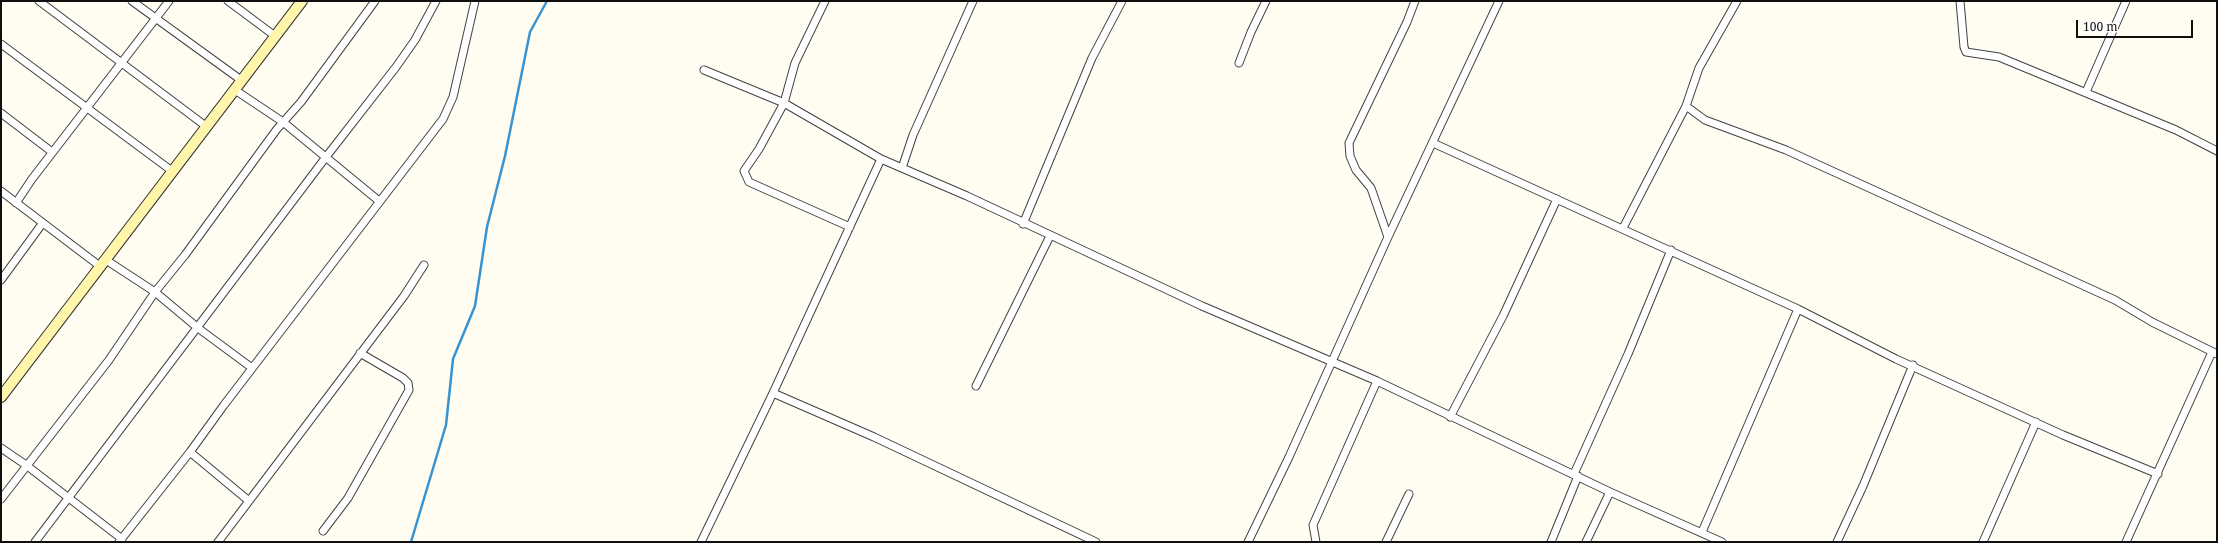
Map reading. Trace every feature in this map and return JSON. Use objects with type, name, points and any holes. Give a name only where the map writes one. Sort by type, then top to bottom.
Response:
[{"type":"main road","points":[[1,398],[302,1]]},
{"type":"street","points":[[39,1],[207,127]]},
{"type":"street","points":[[132,1],[241,80]]},
{"type":"street","points":[[16,203],[52,152],[169,1]]},
{"type":"street","points":[[228,1],[275,36]]},
{"type":"street","points":[[1,499],[109,360],[155,292],[185,255],[283,122],[328,67],[375,1]]},
{"type":"street","points":[[35,542],[326,157],[369,104],[415,40],[436,1]]},
{"type":"street","points":[[1,448],[26,465],[121,540],[190,452],[379,200],[436,128],[448,108],[465,54],[476,1]]},
{"type":"street","points":[[825,1],[795,63],[784,103],[759,149],[744,171],[749,182],[850,227]]},
{"type":"street","points":[[902,168],[913,135],[973,1]]},
{"type":"street","points":[[1023,224],[1092,58],[1122,1]]},
{"type":"street","points":[[1239,64],[1251,32],[1266,1]]},
{"type":"street","points":[[1388,238],[1371,188],[1356,170],[1350,156],[1349,143],[1407,22],[1415,1]]},
{"type":"street","points":[[1248,542],[1499,1]]},
{"type":"street","points":[[1623,228],[1686,106],[1699,68],[1737,1]]},
{"type":"street","points":[[1960,1],[1964,47],[1966,52],[1999,57],[2176,130],[2217,151]]},
{"type":"street","points":[[2086,92],[2126,1]]},
{"type":"street","points":[[1,44],[86,109],[172,171]]},
{"type":"street","points":[[704,70],[784,103],[881,159],[1332,363],[1377,381],[1610,492],[1722,542]]},
{"type":"street","points":[[235,90],[283,122],[379,200]]},
{"type":"street","points":[[1686,106],[1705,120],[1761,139],[2115,300],[2152,322],[2215,353],[2126,542]]},
{"type":"street","points":[[1,113],[52,152]]},
{"type":"street","points":[[1433,143],[1671,250],[1798,309],[1913,366],[2091,448],[2158,474]]},
{"type":"street","points":[[701,542],[773,392],[881,159]]},
{"type":"street","points":[[1,192],[42,224],[104,263],[155,292],[198,328],[252,368]]},
{"type":"street","points":[[1450,417],[1500,323],[1557,199]]},
{"type":"street","points":[[2,276],[42,224]]},
{"type":"street","points":[[976,386],[1050,236]]},
{"type":"street","points":[[1551,542],[1576,475],[1671,250]]},
{"type":"street","points":[[218,542],[404,296],[424,265]]},
{"type":"street","points":[[1702,532],[1798,309]]},
{"type":"street","points":[[322,531],[348,498],[371,460],[409,390],[408,383],[403,378],[360,353]]},
{"type":"street","points":[[1837,542],[1864,486],[1913,366]]},
{"type":"street","points":[[1316,542],[1314,525],[1377,381]]},
{"type":"street","points":[[773,392],[874,437],[1096,542]]},
{"type":"street","points":[[1983,542],[2036,422]]},
{"type":"street","points":[[190,452],[249,501]]},
{"type":"street","points":[[1586,542],[1610,492]]},
{"type":"street","points":[[1386,542],[1409,494]]},
{"type":"waterway","points":[[411,542],[446,425],[453,359],[475,306],[487,227],[505,156],[530,32],[547,1]]}]
